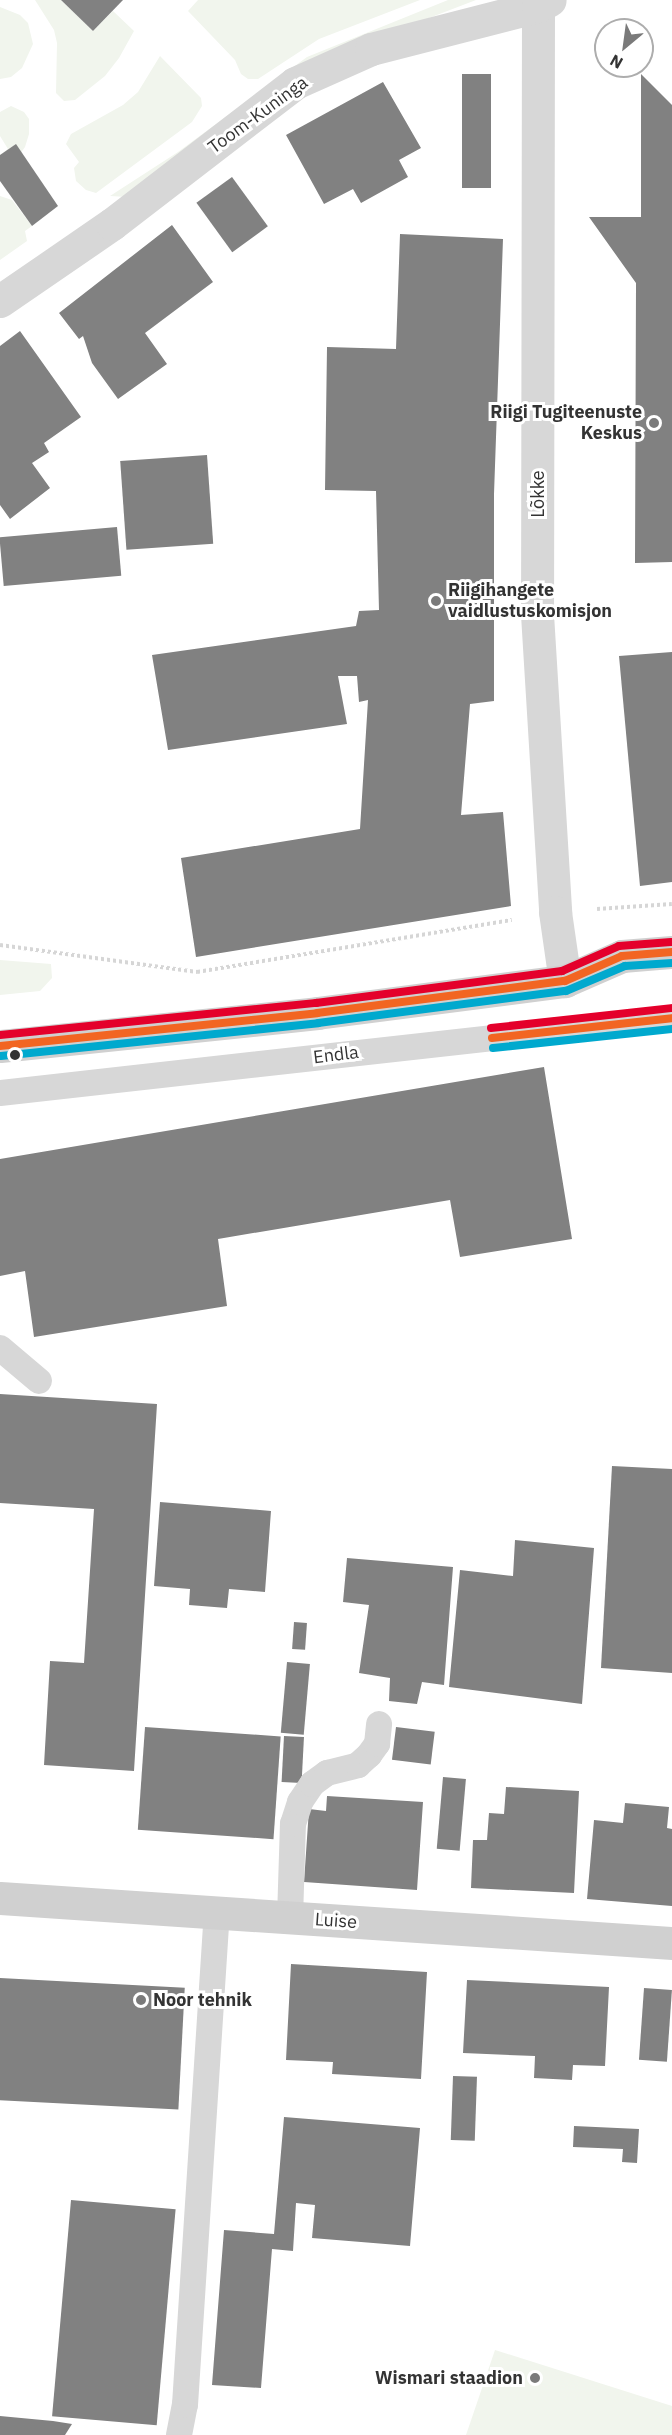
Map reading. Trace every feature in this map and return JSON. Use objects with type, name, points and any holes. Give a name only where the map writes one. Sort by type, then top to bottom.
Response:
[{"type":"main road","points":[[0,1046],[317,1013],[565,981],[622,956],[672,952]]},
{"type":"main road","name":"Luise","points":[[0,1898],[672,1943]]},
{"type":"street","name":"Toom-Kuninga","points":[[0,301],[112,224],[295,84],[371,49],[544,3]]},
{"type":"street","name":"Lõkke","points":[[544,3],[537,614],[555,912],[565,981]]},
{"type":"lane","name":"Endla","points":[[0,1093],[672,1018]]},
{"type":"lane","points":[[0,1348],[39,1381]]},
{"type":"lane","points":[[290,1918],[293,1824],[300,1802],[312,1784],[327,1773],[358,1765],[369,1755],[376,1744],[379,1724]]},
{"type":"lane","points":[[179,2435],[185,2393],[217,1913]]},
{"type":"path","points":[[0,945],[197,972],[555,912],[672,904]]},
{"type":"shaded area","points":[[35,0],[61,0],[93,31],[113,11],[134,31],[119,58],[105,76],[75,100],[64,101],[56,93],[57,43],[54,30]]},
{"type":"shaded area","points":[[198,0],[420,0],[319,39],[258,79],[248,79],[241,74],[235,60],[188,11]]},
{"type":"shaded area","points":[[448,0],[476,0],[325,58],[127,197],[110,196],[178,152],[307,57]]},
{"type":"shaded area","points":[[0,7],[20,15],[28,23],[33,44],[22,68],[11,77],[0,79]]},
{"type":"shaded area","points":[[160,56],[201,98],[202,106],[192,122],[96,193],[86,190],[76,181],[74,168],[79,162],[66,144],[71,134],[123,105],[138,92]]},
{"type":"shaded area","points":[[11,106],[24,112],[29,119],[29,134],[25,147],[0,182],[0,155],[8,149],[0,136],[0,112]]},
{"type":"shaded area","points":[[0,196],[12,200],[32,226],[25,231],[27,241],[0,260]]},
{"type":"shaded area","points":[[0,960],[51,964],[52,978],[40,991],[0,995]]},
{"type":"shaded area","name":"Wismari staadion","points":[[495,2350],[672,2406],[672,2435],[466,2435]]},
{"type":"building","points":[[61,0],[123,0],[93,31]]},
{"type":"building","points":[[462,74],[491,74],[491,188],[462,188]]},
{"type":"building","name":"Riigi Tugiteenuste Keskus","points":[[641,78],[645,78],[672,105],[672,562],[635,563],[636,283],[589,217],[641,217]]},
{"type":"building","points":[[383,82],[421,148],[399,160],[408,177],[361,203],[353,189],[324,204],[286,135]]},
{"type":"building","points":[[16,144],[58,206],[32,226],[0,181],[0,155]]},
{"type":"building","points":[[232,177],[268,226],[232,252],[196,203]]},
{"type":"building","points":[[172,225],[213,282],[145,333],[167,364],[118,399],[92,363],[83,336],[79,339],[59,313]]},
{"type":"building","points":[[400,234],[503,239],[494,494],[494,701],[470,704],[461,815],[503,812],[511,906],[196,957],[181,858],[360,829],[368,700],[359,702],[357,676],[338,676],[347,724],[168,750],[152,655],[356,626],[359,611],[379,610],[376,491],[325,490],[327,347],[396,349]]},
{"type":"building","points":[[20,331],[81,417],[44,443],[49,452],[32,463],[50,488],[10,519],[0,505],[0,346]]},
{"type":"building","points":[[207,455],[213,544],[126,550],[120,461]]},
{"type":"building","points":[[117,527],[121,576],[4,586],[0,537]]},
{"type":"building","points":[[672,652],[672,882],[640,886],[619,656]]},
{"type":"building","points":[[544,1067],[572,1239],[460,1257],[450,1200],[218,1239],[227,1306],[34,1337],[25,1271],[0,1276],[0,1159]]},
{"type":"building","points":[[0,1394],[157,1404],[134,1771],[44,1765],[50,1661],[84,1663],[94,1509],[0,1503]]},
{"type":"building","points":[[612,1466],[672,1469],[672,1673],[601,1668]]},
{"type":"building","points":[[160,1502],[271,1511],[265,1592],[229,1589],[227,1608],[189,1605],[190,1589],[154,1586]]},
{"type":"building","points":[[515,1540],[594,1548],[582,1704],[449,1687],[460,1570],[513,1576]]},
{"type":"building","points":[[347,1558],[453,1567],[444,1685],[422,1682],[417,1704],[389,1701],[390,1678],[359,1673],[369,1605],[343,1602]]},
{"type":"building","points":[[294,1622],[307,1623],[305,1650],[292,1649]]},
{"type":"building","points":[[287,1662],[310,1664],[304,1735],[281,1733]]},
{"type":"building","points":[[145,1727],[281,1736],[273,1839],[138,1830]]},
{"type":"building","points":[[396,1727],[435,1732],[431,1765],[392,1760]]},
{"type":"building","points":[[284,1736],[304,1737],[302,1783],[282,1782]]},
{"type":"building","points":[[443,1777],[466,1779],[460,1851],[437,1849]]},
{"type":"building","points":[[506,1787],[579,1791],[574,1893],[471,1888],[473,1840],[487,1840],[489,1813],[504,1814]]},
{"type":"building","points":[[327,1796],[423,1802],[417,1890],[304,1882],[309,1809],[326,1811]]},
{"type":"building","points":[[625,1803],[669,1807],[667,1828],[672,1829],[672,1906],[587,1899],[594,1820],[623,1823]]},
{"type":"building","points":[[291,1964],[427,1972],[421,2079],[332,2074],[333,2062],[286,2060]]},
{"type":"building","points":[[0,1978],[185,1988],[178,2110],[0,2100]]},
{"type":"building","points":[[467,1980],[609,1987],[605,2066],[573,2065],[572,2080],[534,2078],[535,2056],[463,2053]]},
{"type":"building","points":[[644,1988],[672,1990],[667,2062],[639,2060]]},
{"type":"building","points":[[453,2076],[477,2077],[475,2141],[451,2140]]},
{"type":"building","points":[[284,2117],[420,2128],[410,2246],[312,2238],[315,2205],[296,2203],[293,2251],[272,2249],[261,2388],[212,2385],[224,2230],[274,2234]]},
{"type":"building","points":[[574,2126],[639,2129],[637,2163],[622,2162],[623,2149],[573,2147]]},
{"type":"building","points":[[71,2200],[176,2209],[157,2425],[52,2416]]},
{"type":"building","points":[[0,2416],[72,2424],[65,2435],[0,2435]]},
{"type":"transit line","points":[[0,1035],[316,1003],[562,971],[619,946],[671,942]]},
{"type":"transit line","points":[[0,1046],[317,1013],[565,981],[622,956],[672,952]]},
{"type":"transit line","points":[[1,1056],[318,1023],[566,991],[625,966],[672,963]]},
{"type":"transit line","points":[[491,1028],[671,1008]]},
{"type":"transit line","points":[[492,1038],[672,1018]]},
{"type":"transit line","points":[[493,1048],[672,1029]]},
{"type":"place","name":"Riigi Tugiteenuste Keskus","points":[[654,423]]},
{"type":"place","name":"Riigihangete vaidlustuskomisjon","points":[[436,601]]},
{"type":"place","name":"Noor tehnik","points":[[141,2000]]},
{"type":"place","name":"Wismari staadion","points":[[535,2378]]}]
